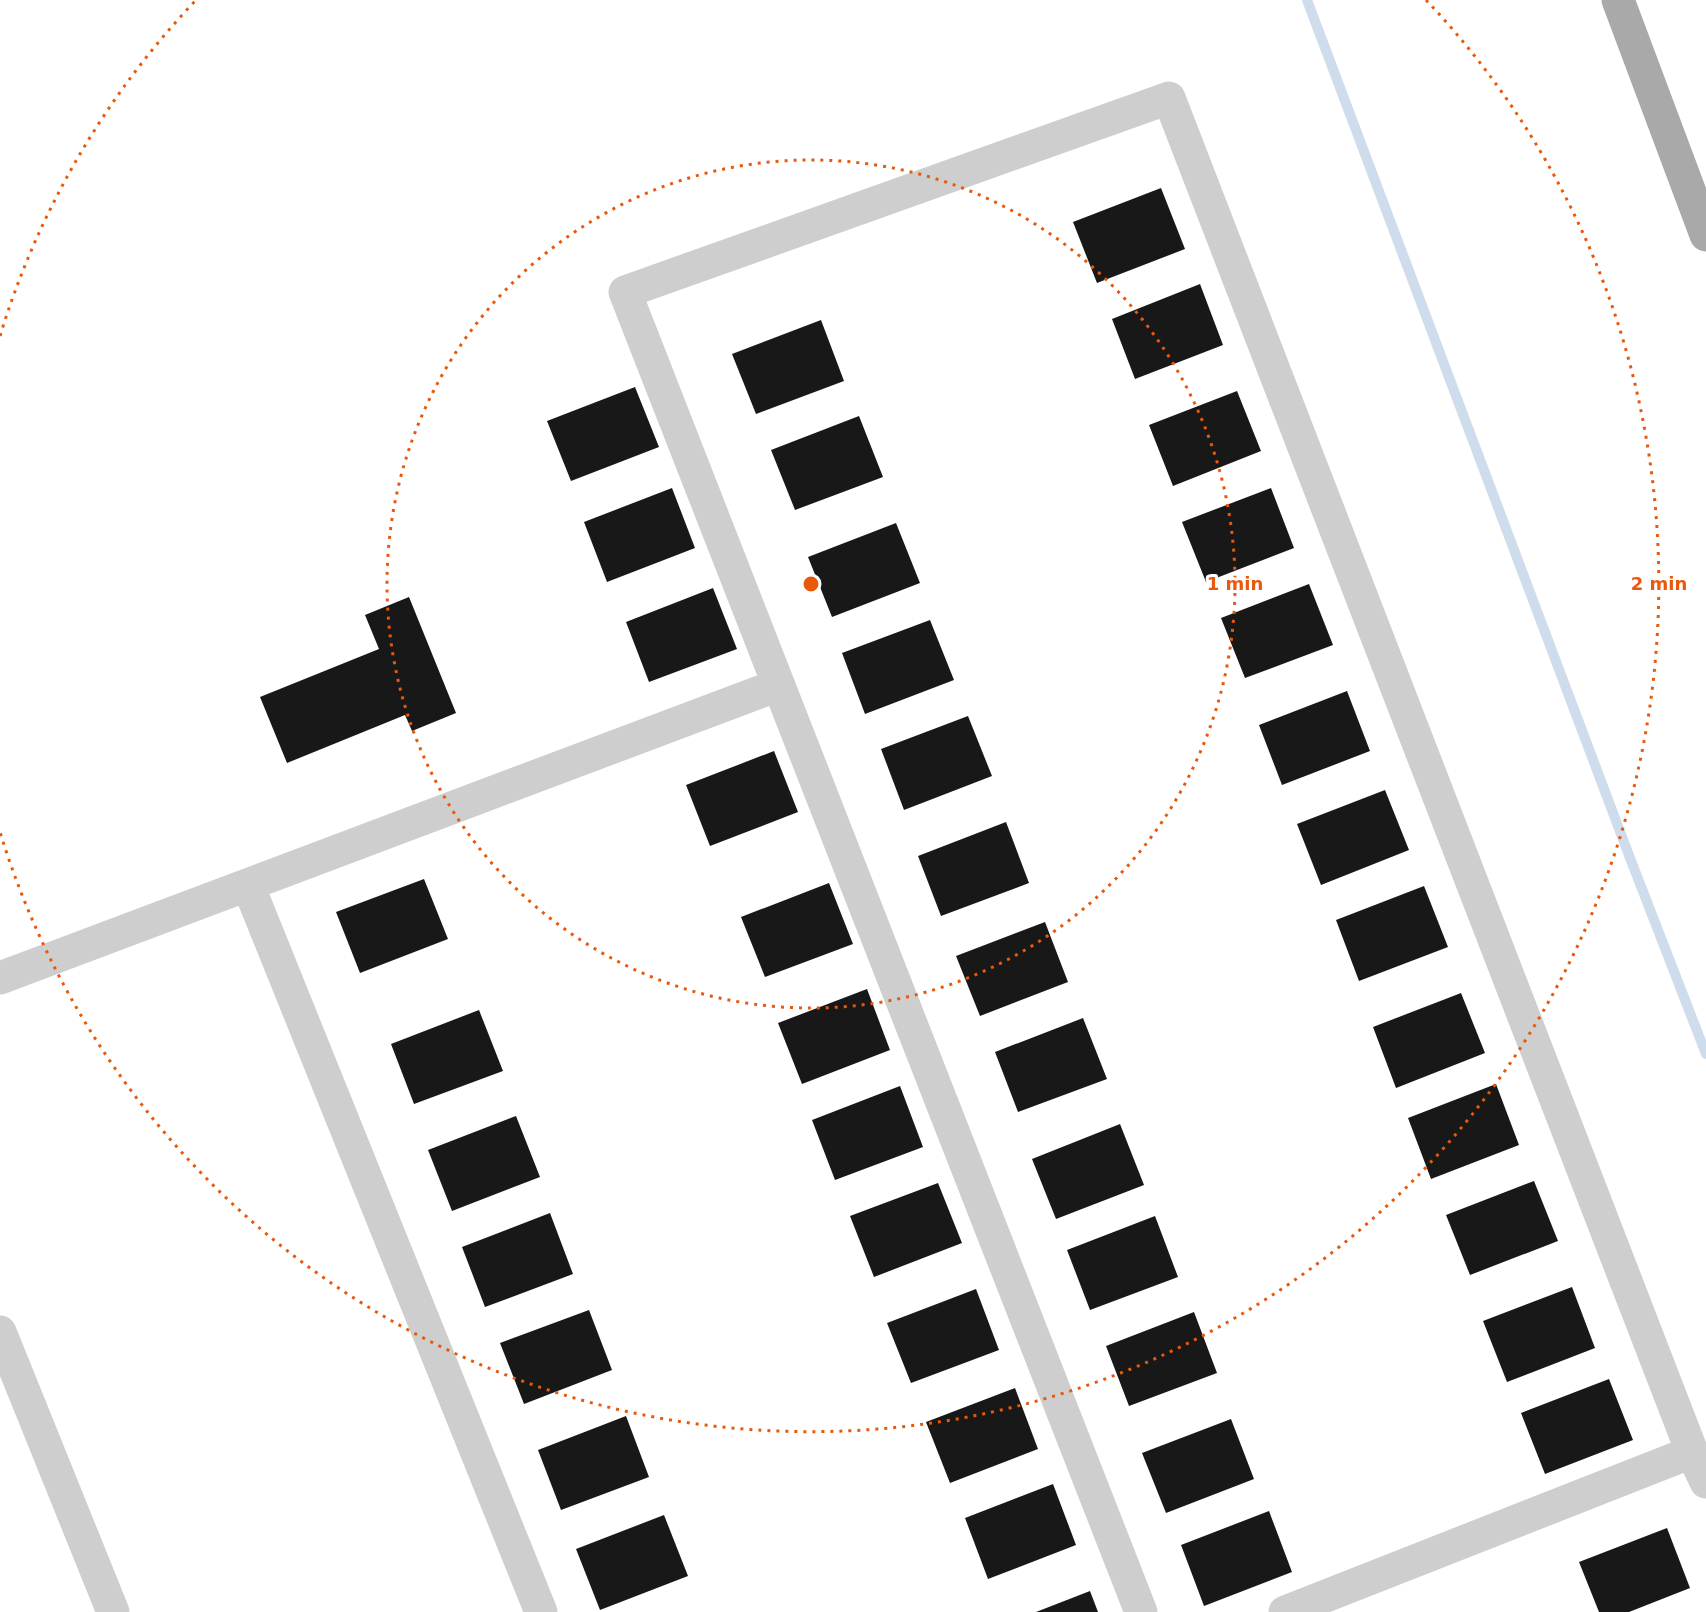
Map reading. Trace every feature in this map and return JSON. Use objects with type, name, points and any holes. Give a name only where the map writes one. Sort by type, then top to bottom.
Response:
[{"type":"main road","points":[[1618,0],[1706,235]]},
{"type":"street","points":[[1141,1612],[625,292],[1169,98],[1692,1452],[1706,1482]]},
{"type":"street","points":[[0,978],[778,685]]},
{"type":"street","points":[[248,885],[541,1612]]},
{"type":"street","points":[[0,1332],[113,1612]]},
{"type":"street","points":[[1285,1612],[1692,1452]]},
{"type":"building","points":[[1161,188],[1185,249],[1097,283],[1073,222]]},
{"type":"building","points":[[1200,284],[1223,345],[1135,379],[1112,319]]},
{"type":"building","points":[[821,320],[844,381],[756,414],[732,354]]},
{"type":"building","points":[[635,387],[659,447],[571,481],[547,421]]},
{"type":"building","points":[[1237,391],[1261,451],[1173,486],[1149,425]]},
{"type":"building","points":[[859,416],[883,477],[795,510],[771,450]]},
{"type":"building","points":[[672,488],[695,548],[607,582],[584,522]]},
{"type":"building","points":[[1271,488],[1294,548],[1206,582],[1182,522]]},
{"type":"building","points":[[896,523],[920,583],[832,617],[808,557]]},
{"type":"building","points":[[1309,584],[1333,645],[1245,678],[1221,618]]},
{"type":"building","points":[[713,588],[737,649],[649,682],[626,622]]},
{"type":"building","points":[[409,597],[456,713],[412,731],[405,715],[287,763],[260,697],[379,649],[365,615]]},
{"type":"building","points":[[930,620],[954,680],[865,714],[842,653]]},
{"type":"building","points":[[1347,691],[1370,751],[1282,785],[1259,725]]},
{"type":"building","points":[[968,716],[992,776],[904,810],[881,749]]},
{"type":"building","points":[[774,751],[798,812],[710,846],[686,785]]},
{"type":"building","points":[[1385,790],[1409,850],[1321,885],[1297,824]]},
{"type":"building","points":[[1006,822],[1029,883],[941,916],[918,856]]},
{"type":"building","points":[[424,879],[448,939],[360,973],[336,912]]},
{"type":"building","points":[[829,883],[853,944],[765,977],[741,917]]},
{"type":"building","points":[[1424,886],[1448,947],[1359,981],[1336,920]]},
{"type":"building","points":[[1045,922],[1068,982],[980,1016],[956,956]]},
{"type":"building","points":[[867,989],[890,1050],[802,1084],[778,1023]]},
{"type":"building","points":[[1461,993],[1485,1053],[1396,1088],[1373,1027]]},
{"type":"building","points":[[479,1010],[503,1071],[414,1104],[391,1044]]},
{"type":"building","points":[[1083,1018],[1107,1079],[1018,1112],[995,1052]]},
{"type":"building","points":[[1496,1084],[1519,1145],[1431,1179],[1408,1118]]},
{"type":"building","points":[[900,1086],[923,1147],[835,1180],[812,1120]]},
{"type":"building","points":[[516,1116],[540,1177],[452,1211],[428,1150]]},
{"type":"building","points":[[1120,1124],[1144,1185],[1056,1219],[1032,1159]]},
{"type":"building","points":[[1534,1181],[1558,1241],[1470,1275],[1446,1215]]},
{"type":"building","points":[[938,1183],[962,1243],[874,1277],[850,1216]]},
{"type":"building","points":[[550,1213],[573,1274],[485,1307],[462,1247]]},
{"type":"building","points":[[1155,1216],[1178,1277],[1090,1310],[1067,1250]]},
{"type":"building","points":[[1572,1287],[1595,1348],[1507,1382],[1483,1321]]},
{"type":"building","points":[[976,1289],[999,1350],[911,1383],[887,1323]]},
{"type":"building","points":[[589,1310],[612,1370],[524,1404],[500,1343]]},
{"type":"building","points":[[1194,1312],[1217,1373],[1129,1406],[1106,1346]]},
{"type":"building","points":[[1609,1379],[1633,1440],[1545,1474],[1521,1413]]},
{"type":"building","points":[[1015,1388],[1038,1449],[950,1483],[926,1422]]},
{"type":"building","points":[[626,1416],[649,1477],[561,1510],[538,1450]]},
{"type":"building","points":[[1231,1419],[1254,1479],[1166,1513],[1142,1453]]},
{"type":"building","points":[[1053,1484],[1076,1545],[988,1579],[965,1518]]},
{"type":"building","points":[[1269,1511],[1292,1572],[1204,1606],[1181,1545]]},
{"type":"building","points":[[664,1515],[688,1576],[600,1610],[576,1549]]},
{"type":"building","points":[[1667,1528],[1690,1588],[1629,1612],[1599,1612],[1579,1562]]},
{"type":"building","points":[[1090,1591],[1098,1612],[1036,1612]]},
{"type":"waterway","points":[[1307,0],[1706,1054]]}]
